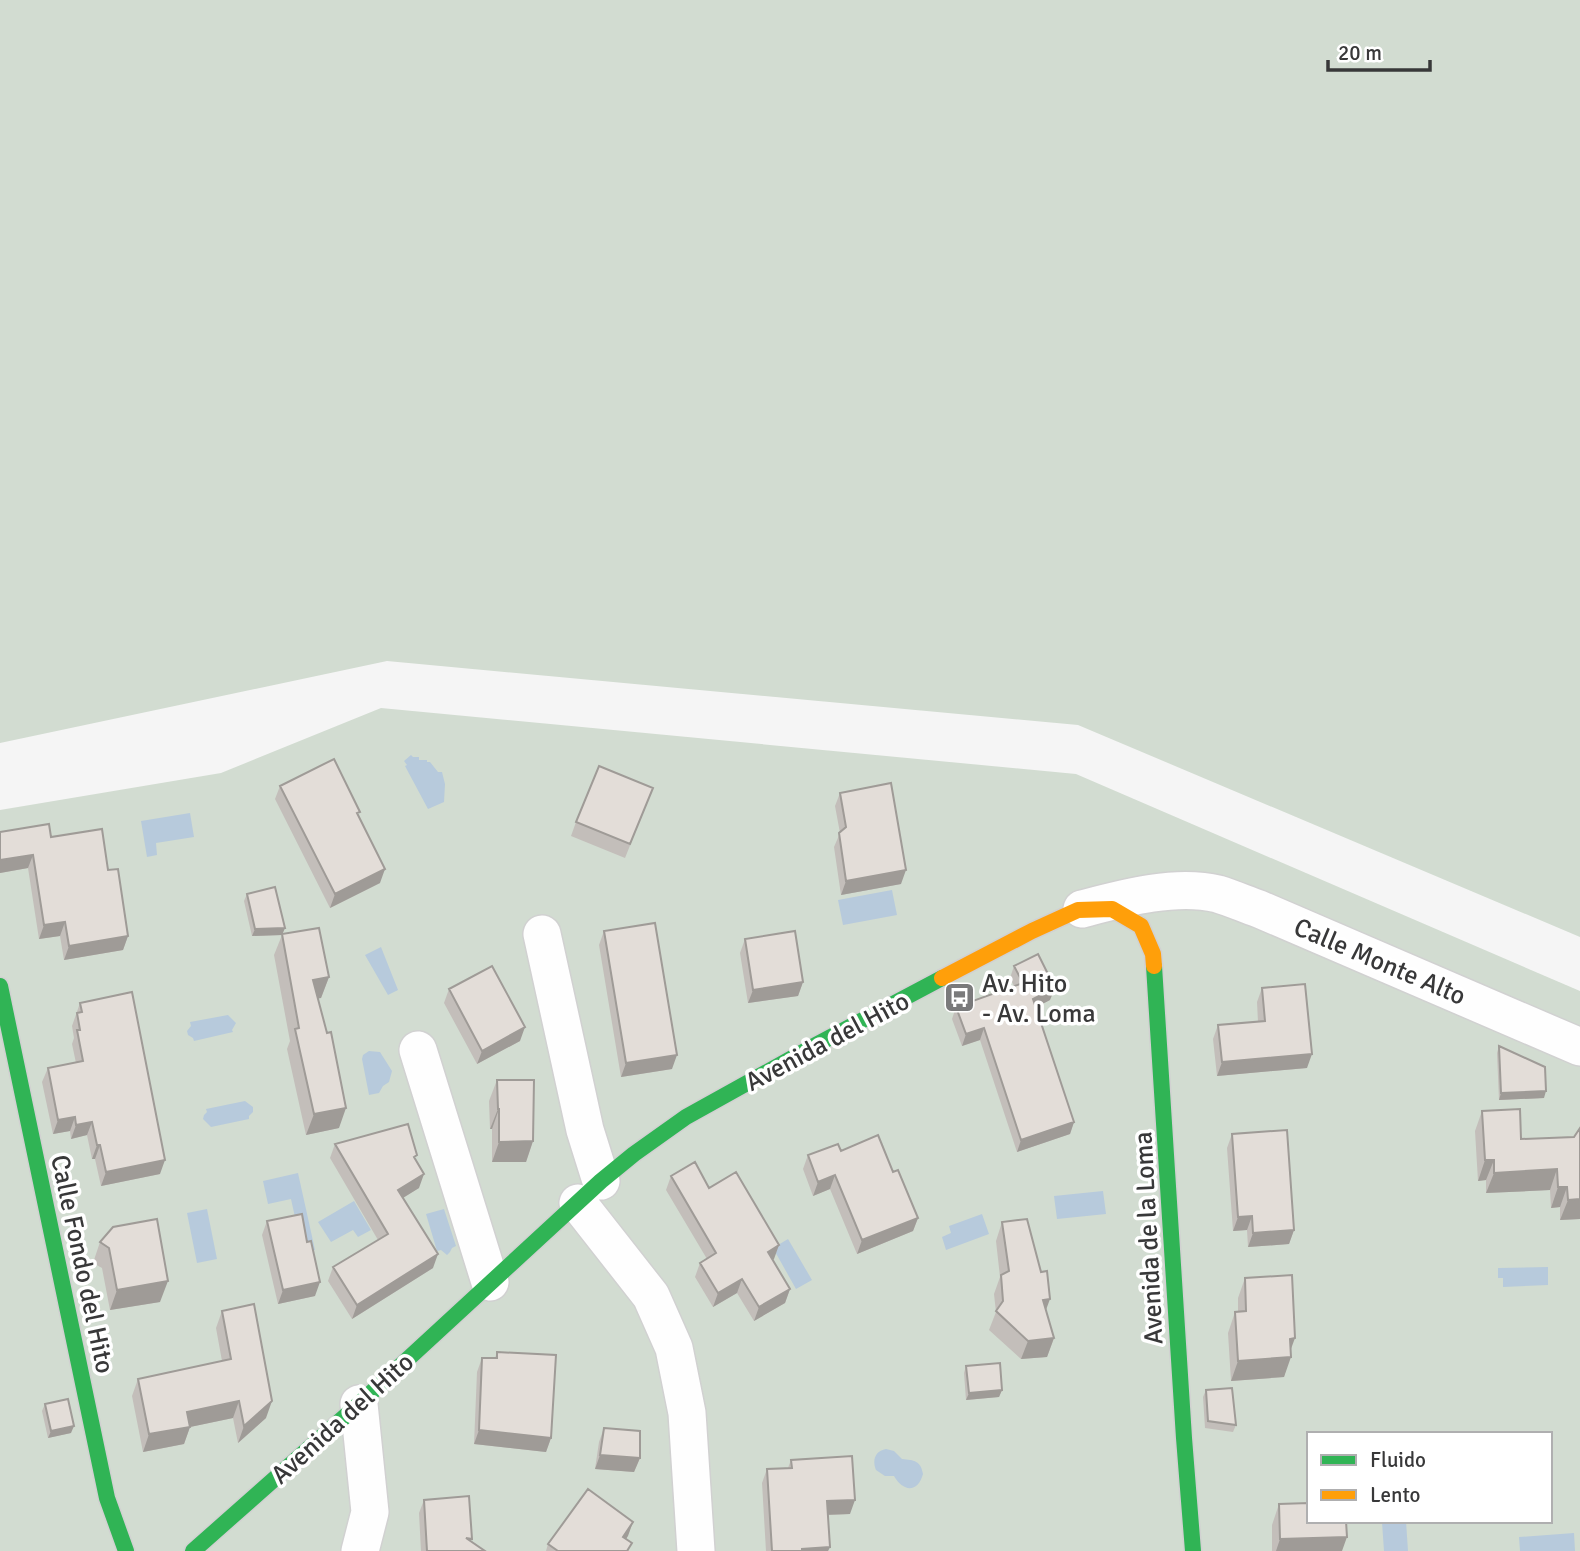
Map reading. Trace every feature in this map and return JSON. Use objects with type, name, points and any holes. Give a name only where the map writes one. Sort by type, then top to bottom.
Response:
[{"type":"street","name":"Calle Monte Alto","points":[[1078,910],[1123,898],[1175,891],[1219,894],[1580,1047]]},
{"type":"street","points":[[1147,940],[1175,891]]},
{"type":"street","name":"Avenida del Hito","points":[[193,1551],[359,1404],[590,1192],[634,1154],[686,1117],[823,1041],[1032,931],[1078,910],[1112,909],[1147,940]]},
{"type":"street","points":[[542,934],[585,1130],[590,1192],[650,1296],[674,1348],[687,1413],[695,1551]]},
{"type":"street","name":"Avenida de la Loma","points":[[1147,940],[1158,1007],[1184,1438],[1194,1551]]},
{"type":"street","name":"Calle Fondo del Hito","points":[[0,986],[107,1498],[126,1551]]},
{"type":"street","points":[[418,1050],[490,1282]]},
{"type":"street","points":[[359,1404],[370,1512],[360,1551]]},
{"type":"shaded area","points":[[0,0],[1580,0],[1580,937],[1078,725],[387,661],[0,743]]},
{"type":"shaded area","points":[[381,708],[1076,774],[1580,991],[1580,1551],[0,1551],[0,810],[221,773]]},
{"type":"water","points":[[411,755],[419,757],[419,760],[427,760],[438,772],[442,772],[445,784],[444,802],[428,809],[405,766],[407,765],[404,761]]},
{"type":"water","points":[[190,813],[194,837],[156,843],[157,855],[147,857],[141,821]]},
{"type":"water","points":[[892,890],[897,915],[843,925],[838,900]]},
{"type":"water","points":[[381,947],[398,990],[388,995],[365,955]]},
{"type":"water","points":[[228,1015],[236,1023],[233,1032],[194,1041],[188,1035],[190,1022]]},
{"type":"water","points":[[369,1051],[380,1052],[392,1071],[389,1082],[379,1093],[369,1095],[362,1059]]},
{"type":"water","points":[[245,1101],[253,1107],[249,1119],[211,1127],[203,1119],[206,1109]]},
{"type":"water","points":[[298,1173],[315,1250],[303,1253],[291,1199],[268,1204],[263,1181]]},
{"type":"water","points":[[1103,1191],[1106,1214],[1057,1219],[1054,1196]]},
{"type":"water","points":[[354,1201],[371,1230],[358,1237],[353,1230],[331,1242],[318,1222]]},
{"type":"water","points":[[207,1209],[217,1259],[197,1263],[187,1213]]},
{"type":"water","points":[[444,1209],[456,1246],[447,1255],[441,1250],[437,1251],[426,1214]]},
{"type":"water","points":[[982,1214],[989,1234],[946,1250],[942,1237],[951,1233],[949,1226]]},
{"type":"water","points":[[788,1239],[812,1280],[796,1289],[773,1248]]},
{"type":"water","points":[[1548,1267],[1548,1285],[1503,1287],[1503,1278],[1498,1278],[1498,1268]]},
{"type":"water","points":[[886,1449],[894,1451],[902,1459],[919,1464],[923,1474],[918,1485],[906,1487],[894,1476],[885,1476],[876,1470],[875,1456]]},
{"type":"water","points":[[1382,1523],[1406,1523],[1408,1551],[1384,1551]]},
{"type":"water","points":[[1574,1533],[1575,1551],[1520,1551],[1519,1537]]},
{"type":"building","points":[[334,759],[385,869],[335,894],[280,786]]},
{"type":"building","points":[[599,766],[653,788],[630,844],[576,822]]},
{"type":"building","points":[[891,783],[906,870],[846,881],[839,833],[846,827],[840,793]]},
{"type":"building","points":[[49,824],[51,837],[102,829],[108,870],[118,869],[128,936],[69,946],[65,922],[44,925],[33,855],[0,860],[0,832]]},
{"type":"building","points":[[275,887],[285,928],[255,929],[247,894]]},
{"type":"building","points":[[655,923],[677,1055],[626,1063],[604,931]]},
{"type":"building","points":[[319,928],[329,977],[313,980],[327,1033],[331,1032],[346,1108],[314,1114],[295,1029],[299,1028],[282,934]]},
{"type":"building","points":[[795,931],[803,982],[753,990],[745,939]]},
{"type":"building","points":[[1038,954],[1055,988],[1033,999],[1074,1122],[1021,1140],[984,1028],[966,1034],[956,1007],[1023,983],[1014,966]]},
{"type":"building","points":[[492,966],[525,1027],[482,1051],[449,989]]},
{"type":"building","points":[[1305,984],[1312,1054],[1222,1062],[1218,1025],[1265,1021],[1262,988]]},
{"type":"building","points":[[132,992],[165,1160],[106,1172],[92,1122],[76,1125],[75,1117],[58,1120],[48,1068],[83,1061],[77,1030],[80,1030],[77,1013],[82,1012],[80,1003]]},
{"type":"building","points":[[1499,1046],[1545,1067],[1546,1091],[1501,1093]]},
{"type":"building","points":[[497,1080],[534,1080],[533,1141],[499,1142]]},
{"type":"building","points":[[1520,1109],[1521,1139],[1574,1137],[1580,1128],[1580,1199],[1568,1200],[1567,1187],[1558,1187],[1557,1169],[1494,1173],[1494,1160],[1485,1160],[1482,1111]]},
{"type":"building","points":[[408,1124],[417,1155],[414,1157],[424,1174],[398,1190],[438,1254],[357,1305],[333,1267],[388,1234],[335,1144]]},
{"type":"building","points":[[1287,1130],[1294,1230],[1253,1233],[1252,1216],[1238,1217],[1232,1134]]},
{"type":"building","points":[[878,1135],[893,1172],[898,1170],[918,1218],[862,1240],[835,1175],[818,1182],[808,1155],[838,1144],[841,1151]]},
{"type":"building","points":[[695,1162],[709,1188],[736,1172],[779,1245],[768,1252],[790,1289],[759,1307],[742,1279],[718,1293],[700,1263],[716,1253],[671,1176]]},
{"type":"building","points":[[302,1214],[307,1242],[311,1241],[320,1282],[283,1290],[267,1221]]},
{"type":"building","points":[[157,1219],[168,1281],[117,1290],[109,1248],[100,1242],[113,1227]]},
{"type":"building","points":[[1027,1219],[1041,1272],[1047,1271],[1050,1299],[1043,1300],[1054,1338],[1028,1341],[996,1311],[1003,1301],[1001,1275],[1009,1271],[1002,1222]]},
{"type":"building","points":[[1292,1275],[1295,1338],[1290,1339],[1291,1357],[1238,1361],[1235,1312],[1246,1311],[1245,1278]]},
{"type":"building","points":[[254,1304],[272,1401],[244,1426],[239,1401],[187,1412],[190,1427],[149,1434],[138,1379],[231,1359],[222,1311]]},
{"type":"building","points":[[497,1352],[556,1355],[551,1438],[479,1430],[482,1358],[497,1358]]},
{"type":"building","points":[[1000,1363],[1002,1390],[969,1393],[966,1366]]},
{"type":"building","points":[[1232,1388],[1236,1425],[1208,1421],[1206,1390]]},
{"type":"building","points":[[68,1399],[74,1426],[51,1431],[45,1404]]},
{"type":"building","points":[[604,1428],[640,1431],[640,1458],[600,1455]]},
{"type":"building","points":[[852,1456],[855,1500],[827,1501],[830,1547],[772,1551],[767,1469],[792,1468],[791,1460]]},
{"type":"building","points":[[588,1489],[633,1522],[623,1537],[632,1543],[627,1551],[558,1551],[548,1544]]},
{"type":"building","points":[[469,1496],[472,1539],[466,1538],[485,1551],[427,1551],[424,1500]]},
{"type":"building","points":[[1307,1503],[1307,1523],[1346,1523],[1347,1537],[1280,1539],[1279,1504]]},
{"type":"traffic: fast","points":[[1154,966],[1193,1551]]},
{"type":"traffic: fast","points":[[193,1551],[634,1154],[686,1117],[942,978]]},
{"type":"traffic: fast","points":[[0,986],[107,1498],[126,1551]]},
{"type":"traffic: slow","points":[[942,978],[1078,910],[1112,909],[1141,926],[1153,954],[1154,966]]},
{"type":"place","name":"Av. Hito - Av. Loma","points":[[959,998]]}]
